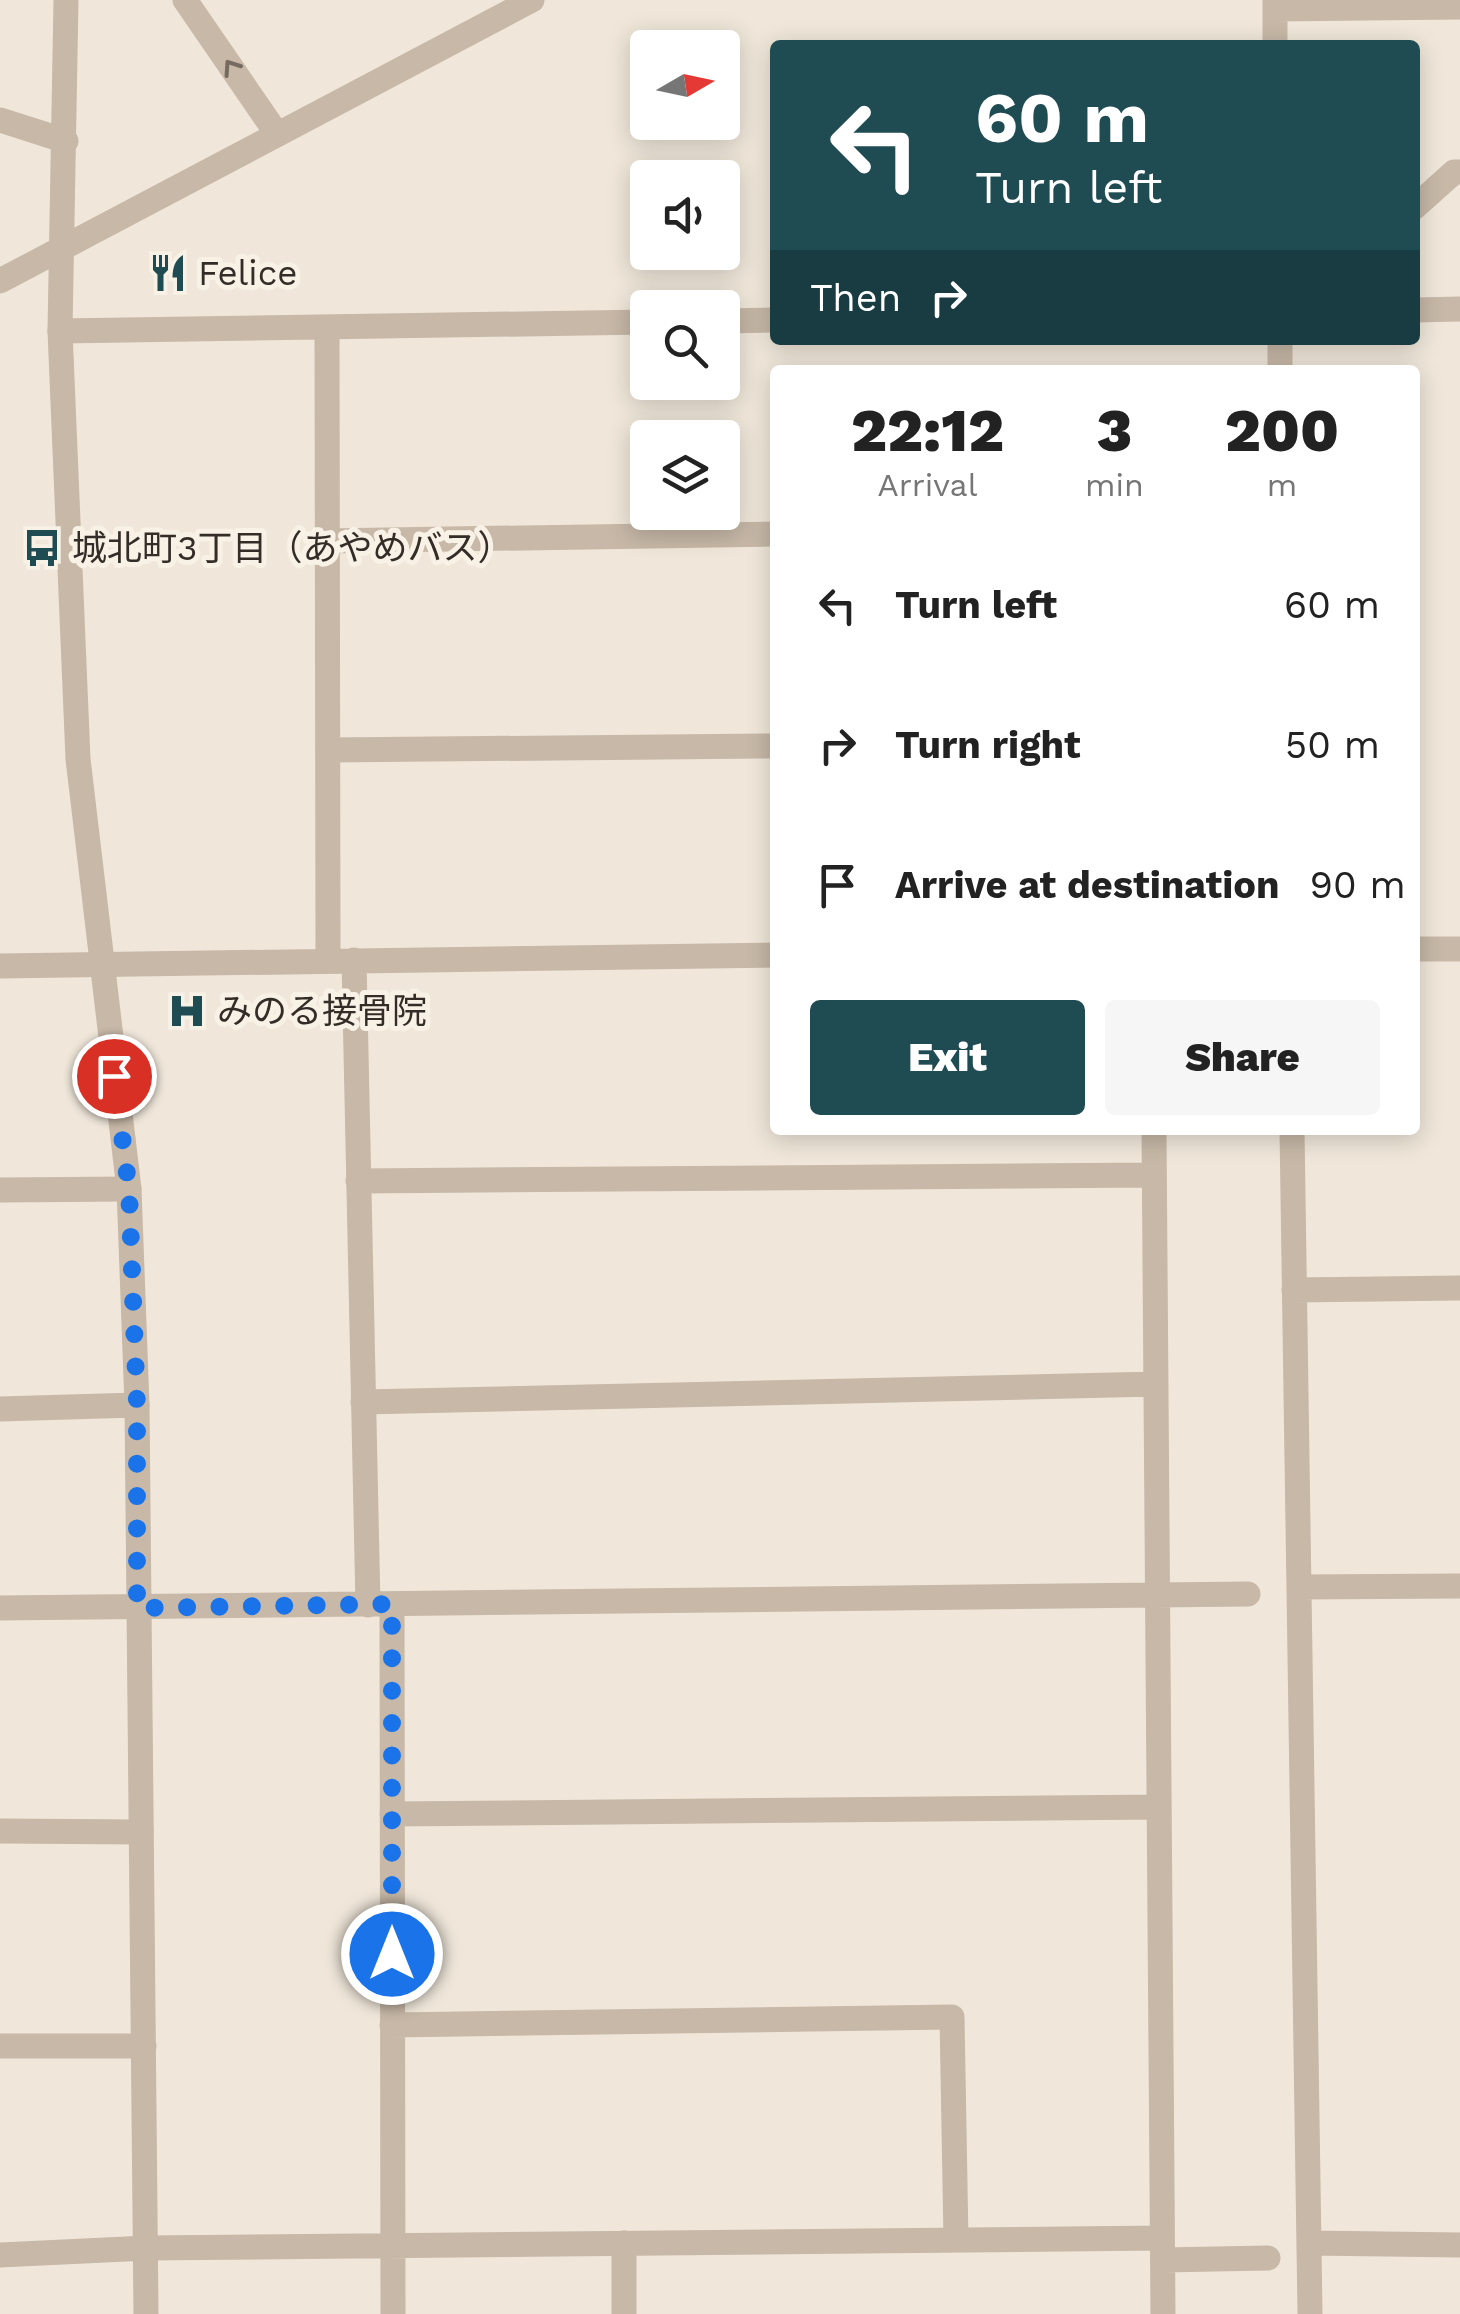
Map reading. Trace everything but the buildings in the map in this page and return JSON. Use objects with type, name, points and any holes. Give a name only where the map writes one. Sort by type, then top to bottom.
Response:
[{"type":"street","points":[[66,0],[60,331],[78,759],[129,1189],[137,1405],[146,2314]]},
{"type":"street","points":[[185,0],[276,134]]},
{"type":"street","points":[[0,281],[532,0]]},
{"type":"street","points":[[1275,40],[1275,5],[1460,6]]},
{"type":"street","points":[[0,120],[66,141]]},
{"type":"street","points":[[1420,206],[1454,172],[1460,172]]},
{"type":"street","points":[[1420,310],[1460,309]]},
{"type":"street","points":[[740,321],[770,320]]},
{"type":"street","points":[[60,331],[630,322]]},
{"type":"street","points":[[327,327],[328,750],[358,1182],[363,1402],[392,1814],[393,2314]]},
{"type":"street","points":[[325,541],[770,534]]},
{"type":"street","points":[[328,750],[770,746]]},
{"type":"street","points":[[1420,949],[1460,949]]},
{"type":"street","points":[[0,966],[770,956]]},
{"type":"street","points":[[1154,1135],[1163,2314]]},
{"type":"street","points":[[1292,1135],[1310,2314]]},
{"type":"street","points":[[358,1182],[1154,1174]]},
{"type":"street","points":[[0,1190],[129,1189]]},
{"type":"street","points":[[1294,1290],[1460,1288]]},
{"type":"street","points":[[363,1402],[1156,1384]]},
{"type":"street","points":[[0,1409],[137,1405]]},
{"type":"street","points":[[1299,1587],[1460,1586]]},
{"type":"street","points":[[0,1608],[1248,1594]]},
{"type":"street","points":[[392,1814],[1159,1807]]},
{"type":"street","points":[[0,1832],[142,1832]]},
{"type":"street","points":[[392,2025],[952,2017],[956,2240]]},
{"type":"street","points":[[0,2046],[144,2046]]},
{"type":"street","points":[[0,2255],[147,2248],[956,2240],[1268,2258]]},
{"type":"street","points":[[624,2243],[624,2314]]},
{"type":"street","points":[[1309,2243],[1460,2244]]},
{"type":"place","name":"Felice","points":[[168,273]]},
{"type":"place","name":"城北町3丁目（あやめバス）","points":[[42,548]]},
{"type":"place","name":"みのる接骨院","points":[[187,1011]]},
{"type":"route","points":[[114,1076],[129,1189],[137,1405],[137,1608],[392,1604],[392,1954]]}]
